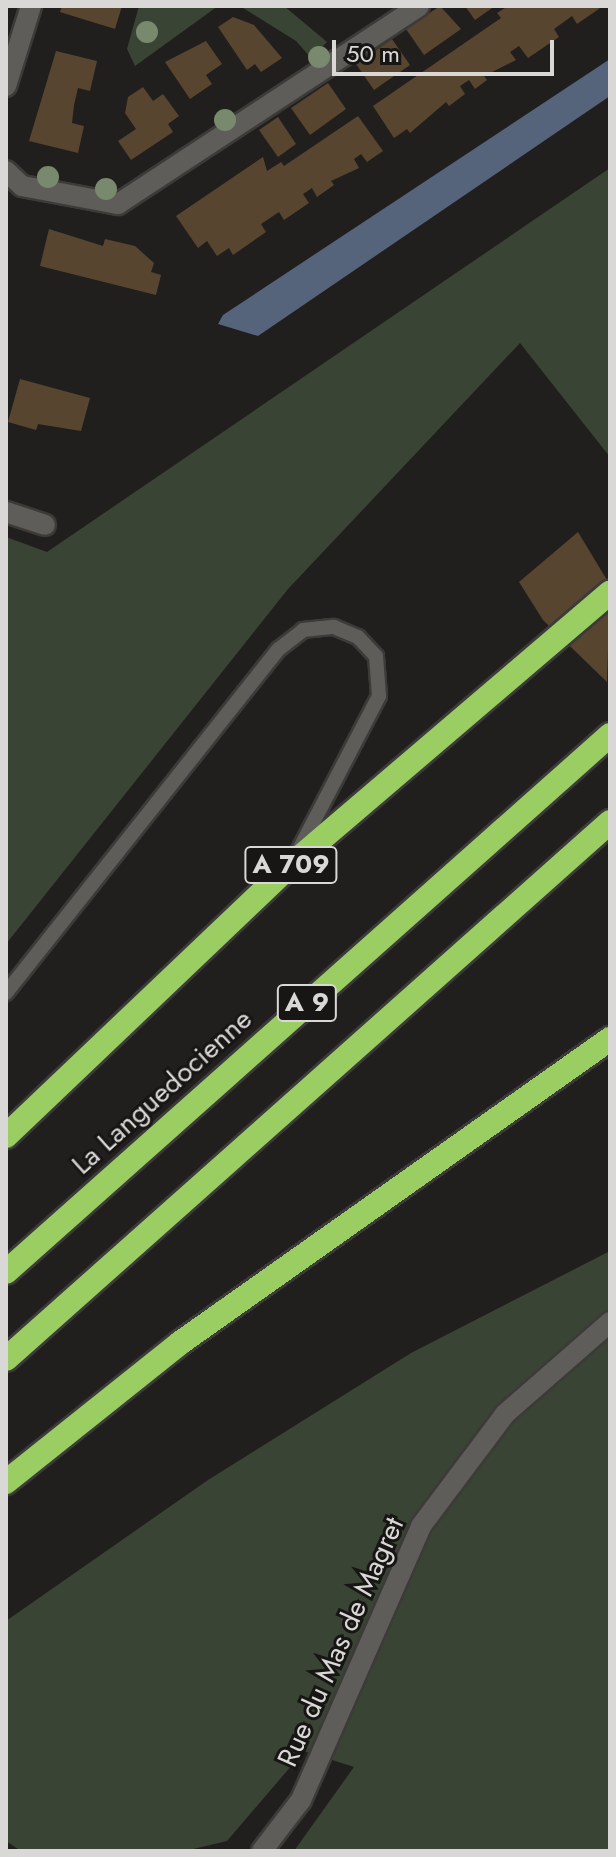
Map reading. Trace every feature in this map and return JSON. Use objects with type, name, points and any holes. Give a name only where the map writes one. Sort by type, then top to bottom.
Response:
[{"type":"highway","name":"A 709","points":[[6,1136],[292,864],[610,592]]},
{"type":"highway","name":"La Languedocienne","points":[[6,1272],[610,735]]},
{"type":"highway","name":"A 9","points":[[6,1359],[610,822]]},
{"type":"highway","points":[[6,1482],[180,1343],[610,1039]]},
{"type":"street","points":[[6,86],[31,6]]},
{"type":"street","points":[[6,171],[22,186],[118,204],[419,6]]},
{"type":"street","points":[[6,512],[45,525]]},
{"type":"street","name":"Rue du Mas de Magret","points":[[262,1851],[301,1800],[421,1526],[505,1414],[610,1322]]},
{"type":"lane","points":[[6,993],[279,649],[303,630],[334,627],[358,637],[376,656],[379,696],[292,864]]},
{"type":"green space","points":[[139,6],[218,6],[135,66],[127,49]]},
{"type":"green space","points":[[240,6],[284,6],[327,42],[311,58],[296,41]]},
{"type":"green space","points":[[610,168],[610,457],[520,343],[288,589],[6,944],[6,537],[47,552]]},
{"type":"green space","points":[[610,1251],[610,1851],[294,1851],[354,1767],[304,1751],[227,1841],[185,1851],[21,1851],[6,1841],[6,1621],[208,1480],[411,1353]]},
{"type":"water","points":[[610,59],[610,96],[258,336],[218,324],[223,315]]},
{"type":"building","points":[[62,6],[122,6],[115,29],[60,12]]},
{"type":"building","points":[[440,6],[461,29],[424,55],[406,29]]},
{"type":"building","points":[[465,6],[495,6],[475,20]]},
{"type":"building","points":[[508,6],[603,6],[577,24],[572,16],[554,29],[559,37],[528,58],[519,46],[510,52],[516,60],[484,76],[487,80],[475,89],[469,80],[460,86],[465,94],[449,106],[446,102],[410,133],[407,129],[394,138],[373,106],[501,18],[497,13]]},
{"type":"building","points":[[233,17],[254,25],[282,58],[261,72],[255,64],[247,70],[218,27]]},
{"type":"building","points":[[392,39],[410,65],[374,90],[356,64]]},
{"type":"building","points":[[206,41],[222,64],[206,75],[212,84],[190,99],[165,62]]},
{"type":"building","points":[[56,51],[97,61],[90,91],[78,88],[74,105],[72,123],[84,126],[78,153],[29,141]]},
{"type":"building","points":[[328,83],[346,109],[310,135],[291,108]]},
{"type":"building","points":[[143,87],[153,101],[163,94],[179,116],[168,124],[173,132],[131,160],[118,141],[136,129],[125,113],[128,97]]},
{"type":"building","points":[[358,116],[383,151],[367,162],[361,154],[354,159],[359,168],[331,181],[334,185],[317,197],[312,188],[303,194],[309,203],[284,220],[279,212],[261,224],[266,232],[233,255],[229,248],[217,256],[207,241],[198,248],[176,216],[263,157],[267,171],[281,162],[284,166]]},
{"type":"building","points":[[278,117],[296,144],[278,157],[259,130]]},
{"type":"building","points":[[49,229],[103,246],[105,239],[135,246],[154,263],[151,272],[161,275],[156,295],[40,266]]},
{"type":"building","points":[[20,379],[90,398],[81,431],[38,424],[36,430],[8,422]]},
{"type":"building","points":[[578,532],[610,585],[607,682],[543,620],[519,582]]}]
